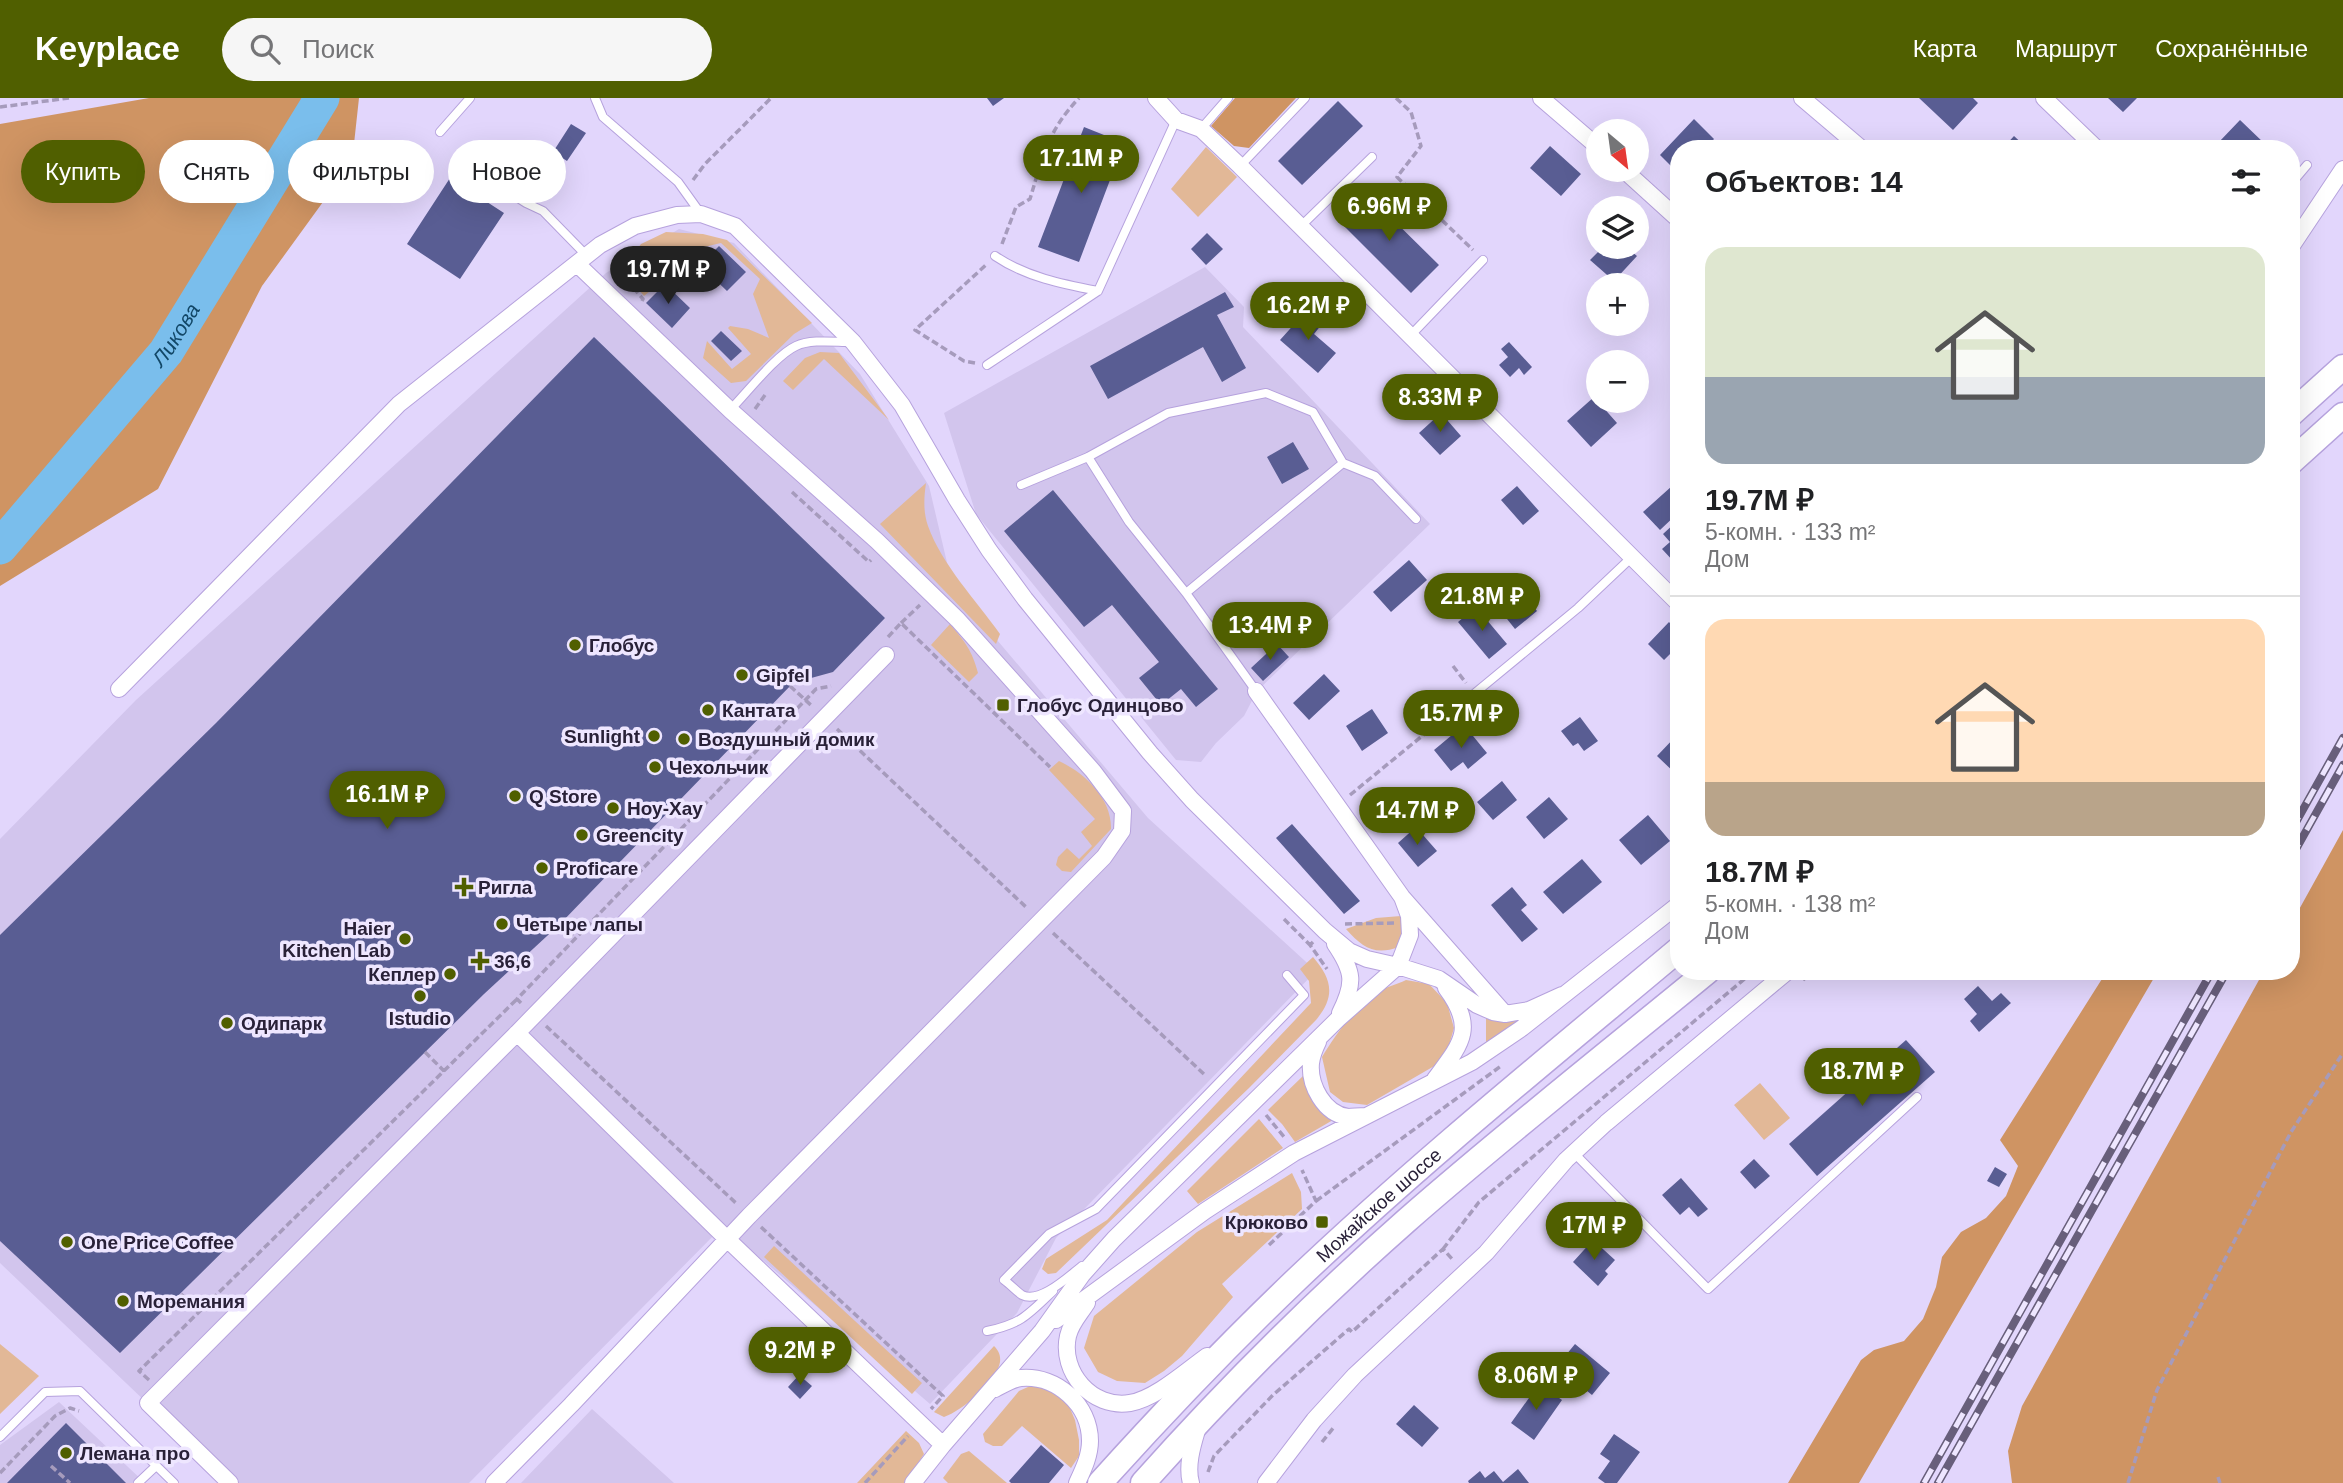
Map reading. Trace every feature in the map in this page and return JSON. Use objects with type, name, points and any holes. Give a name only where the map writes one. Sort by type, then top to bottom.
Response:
[{"type":"main road","points":[[2300,406],[2343,367]]},
{"type":"main road","points":[[2300,454],[2343,415]]},
{"type":"main road","name":"Можайское шоссе","points":[[1100,1483],[1210,1365],[1296,1280],[1474,1120],[1670,957]]},
{"type":"main road","name":"Можайское шоссе","points":[[1143,1483],[1317,1303],[1405,1222],[1697,980]]},
{"type":"street","points":[[1156,98],[1177,120],[1201,129],[1240,166],[1670,595]]},
{"type":"street","points":[[1541,98],[1586,137]]},
{"type":"street","points":[[1802,98],[1851,140]]},
{"type":"street","points":[[2044,98],[2088,140]]},
{"type":"street","points":[[2300,234],[2343,169]]},
{"type":"street","points":[[1637,182],[1670,212]]},
{"type":"street","points":[[119,689],[399,404],[600,245],[635,226],[677,215],[701,214],[735,226],[853,342],[902,405],[989,551],[1025,599],[1150,753],[1192,800],[1325,931],[1349,951],[1439,979],[1477,1005],[1493,1012],[1505,1014],[1530,1010],[1562,995]]},
{"type":"street","points":[[503,1480],[749,1216],[1104,857],[1122,831],[1124,810],[1093,771],[958,620],[877,541],[730,410],[629,314],[582,260]]},
{"type":"street","points":[[230,1483],[148,1403],[517,1033],[886,655]]},
{"type":"street","points":[[1256,691],[1402,897],[1505,1014]]},
{"type":"street","points":[[913,1483],[1042,1331],[1082,1275],[1114,1240],[1320,1036],[1398,966],[1410,935],[1409,916],[1402,897]]},
{"type":"street","points":[[1042,1331],[1205,1211],[1294,1153],[1472,1062],[1522,1028],[1670,911]]},
{"type":"street","points":[[1325,931],[1344,957],[1349,973],[1351,990],[1338,1019]]},
{"type":"street","points":[[1432,1084],[1462,1038],[1464,1021],[1459,1005],[1439,979]]},
{"type":"street","points":[[1266,1483],[1314,1420],[1355,1375],[1486,1253],[1574,1153],[1606,1122],[1790,980]]},
{"type":"street","points":[[517,1033],[943,1445]]},
{"type":"street","points":[[1320,1036],[1311,1060],[1311,1078],[1316,1091],[1334,1112],[1346,1117],[1367,1116]]},
{"type":"street","points":[[1098,1289],[1072,1324],[1067,1350],[1073,1375],[1091,1395],[1103,1401],[1129,1404],[1142,1400],[1249,1326]]},
{"type":"street","points":[[990,1391],[1018,1378],[1033,1378],[1062,1388],[1074,1400],[1088,1425],[1090,1440],[1088,1455],[1077,1483]]},
{"type":"street","points":[[1191,1483],[1189,1478],[1192,1450],[1200,1422]]},
{"type":"lane","points":[[440,132],[470,98]]},
{"type":"lane","points":[[595,98],[603,117],[678,182],[701,214]]},
{"type":"lane","points":[[1201,129],[1228,98]]},
{"type":"lane","points":[[1240,166],[1305,98]]},
{"type":"lane","points":[[987,365],[1098,291],[1177,120]]},
{"type":"lane","points":[[1301,226],[1372,157]]},
{"type":"lane","points":[[2300,173],[2307,165]]},
{"type":"lane","points":[[526,203],[543,211],[582,260]]},
{"type":"lane","points":[[995,256],[1012,267],[1054,282],[1098,291]]},
{"type":"lane","points":[[1411,335],[1483,260]]},
{"type":"lane","points":[[730,410],[776,361],[796,345],[853,342]]},
{"type":"lane","points":[[1021,485],[1088,457],[1168,413],[1266,393],[1313,412],[1343,463],[1375,476],[1416,519]]},
{"type":"lane","points":[[1088,457],[1129,522],[1186,593],[1256,691]]},
{"type":"lane","points":[[1186,593],[1343,463]]},
{"type":"lane","points":[[1475,693],[1578,608],[1632,557]]},
{"type":"lane","points":[[1057,1286],[1035,1296],[1024,1296],[1004,1280],[1049,1234],[1096,1209],[1304,995],[1287,975]]},
{"type":"lane","points":[[1574,1153],[1708,1289],[1917,1097]]},
{"type":"lane","points":[[987,1331],[1012,1326],[1114,1240]]},
{"type":"lane","points":[[0,1437],[45,1392],[80,1391],[174,1483]]},
{"type":"lane","points":[[138,1483],[156,1466]]},
{"type":"path","points":[[0,107],[69,98]]},
{"type":"path","points":[[685,191],[705,164],[771,98]]},
{"type":"path","points":[[1396,98],[1411,112],[1421,146],[1397,177],[1483,260]]},
{"type":"path","points":[[629,314],[643,299],[629,283],[623,268],[628,253],[636,244]]},
{"type":"path","points":[[789,489],[869,562],[878,555]]},
{"type":"path","points":[[1337,805],[1475,693],[1453,666]]},
{"type":"path","points":[[790,686],[1216,1085]]},
{"type":"path","points":[[560,924],[575,939]]},
{"type":"path","points":[[1207,1475],[1214,1456],[1273,1395],[1349,1329],[1352,1332],[1443,1249],[1479,1202],[1743,980]]},
{"type":"path","points":[[161,1390],[139,1371],[517,999]]},
{"type":"path","points":[[542,1023],[943,1396],[865,1483]]},
{"type":"path","points":[[425,1052],[444,1071]]},
{"type":"path","points":[[2128,1483],[2157,1390],[2291,1132],[2343,1053]]},
{"type":"path","points":[[1443,1249],[1465,1272]]},
{"type":"path","points":[[181,1294],[199,1312]]},
{"type":"path","points":[[0,1474],[55,1416],[70,1408],[81,1412]]},
{"type":"path","points":[[1318,1447],[1340,1419]]},
{"type":"path","points":[[51,1466],[70,1483]]},
{"type":"path","points":[[2218,1477],[2220,1483]]},
{"type":"shaded area","points":[[149,98],[359,98],[354,140],[288,140],[288,203],[322,203],[262,286],[158,489],[0,586],[0,124]]},
{"type":"shaded area","points":[[1235,98],[1296,98],[1249,148],[1234,146],[1211,126]]},
{"type":"shaded area","points":[[1206,147],[1237,177],[1198,217],[1171,189]]},
{"type":"shaded area","points":[[679,229],[734,243],[860,374],[929,486],[953,588],[1148,818],[1316,971],[1056,1238],[1017,1313],[930,1404],[723,1226],[469,1483],[231,1483],[0,1263],[0,839],[136,700],[606,273]]},
{"type":"shaded area","points":[[666,232],[703,234],[727,240],[812,323],[794,334],[746,381],[731,383],[703,358],[707,341],[732,369],[751,354],[728,328],[730,326],[748,329],[769,338],[753,294],[760,279],[721,243],[704,247],[644,296],[630,279],[629,260],[641,244]]},
{"type":"shaded area","points":[[1205,267],[1244,307],[1243,327],[1430,524],[1257,691],[1244,716],[1201,762],[1176,760],[976,514],[944,413]]},
{"type":"shaded area","points":[[820,352],[839,353],[889,420],[824,359],[793,390],[783,381],[805,358]]},
{"type":"shaded area","points":[[926,483],[925,515],[934,540],[951,568],[1000,634],[996,644],[880,524]]},
{"type":"shaded area","points":[[950,624],[976,665],[978,673],[969,682],[931,645]]},
{"type":"shaded area","points":[[1059,761],[1078,772],[1095,788],[1107,807],[1110,818],[1111,829],[1071,872],[1062,871],[1056,865],[1058,857],[1067,848],[1079,859],[1092,846],[1081,832],[1095,819],[1049,770]]},
{"type":"shaded area","points":[[2343,830],[2343,1483],[2012,1483],[2008,1451],[2022,1406],[2259,980],[2300,980],[2300,908]]},
{"type":"shaded area","points":[[1401,916],[1403,930],[1399,947],[1390,950],[1369,948],[1346,929],[1376,918]]},
{"type":"shaded area","points":[[1313,957],[1328,980],[1329,988],[1327,1003],[1316,1020],[1056,1273],[1048,1274],[1042,1269],[1046,1259],[1107,1220],[1311,1003],[1309,981],[1300,969]]},
{"type":"shaded area","points":[[1406,980],[1429,984],[1447,1003],[1454,1028],[1448,1049],[1436,1065],[1367,1105],[1343,1102],[1330,1092],[1322,1057],[1340,1029],[1363,1004],[1383,989]]},
{"type":"shaded area","points":[[2101,980],[2153,980],[1859,1483],[1788,1483],[1861,1360],[1874,1350],[1904,1341],[1923,1319],[1936,1287],[1942,1257],[1961,1232],[1986,1218],[2006,1196],[2018,1166],[2000,1140]]},
{"type":"shaded area","points":[[1523,1016],[1519,1026],[1486,1043],[1486,1018]]},
{"type":"shaded area","points":[[1304,1075],[1321,1107],[1333,1120],[1295,1142],[1268,1110]]},
{"type":"shaded area","points":[[1760,1083],[1790,1118],[1764,1140],[1734,1105]]},
{"type":"shaded area","points":[[1259,1119],[1283,1148],[1198,1204],[1187,1191]]},
{"type":"shaded area","points":[[1292,1173],[1301,1192],[1302,1209],[1222,1284],[1233,1297],[1182,1356],[1145,1383],[1117,1381],[1098,1372],[1084,1348],[1094,1316],[1197,1232]]},
{"type":"shaded area","points":[[774,1246],[922,1383],[912,1394],[764,1257]]},
{"type":"shaded area","points":[[0,1344],[39,1376],[0,1414]]},
{"type":"shaded area","points":[[994,1346],[999,1353],[1000,1362],[986,1386],[951,1414],[944,1417],[934,1412]]},
{"type":"shaded area","points":[[1037,1383],[1066,1399],[1075,1420],[1079,1456],[1071,1468],[1022,1426],[1002,1446],[985,1442],[983,1434],[1019,1391]]},
{"type":"shaded area","points":[[59,1402],[145,1483],[0,1483],[0,1445]]},
{"type":"shaded area","points":[[592,1409],[674,1483],[521,1483]]},
{"type":"shaded area","points":[[906,1431],[919,1443],[924,1454],[905,1483],[857,1483]]},
{"type":"shaded area","points":[[969,1451],[1007,1483],[948,1483],[943,1478],[961,1454]]},
{"type":"building","points":[[987,98],[1004,98],[993,106]]},
{"type":"building","points":[[1919,98],[1973,98],[1978,103],[1953,130]]},
{"type":"building","points":[[2108,98],[2137,98],[2123,112]]},
{"type":"building","points":[[1338,101],[1363,126],[1302,185],[1278,161]]},
{"type":"building","points":[[1694,119],[1714,139],[1713,140],[1674,140]]},
{"type":"building","points":[[2240,120],[2261,140],[2221,140]]},
{"type":"building","points":[[571,124],[586,133],[567,161],[566,140],[561,140]]},
{"type":"building","points":[[1084,127],[1124,143],[1079,262],[1038,247]]},
{"type":"building","points":[[1670,144],[1670,165],[1660,155]]},
{"type":"building","points":[[1550,146],[1581,174],[1561,196],[1530,168]]},
{"type":"building","points":[[448,181],[448,203],[489,203],[504,213],[460,279],[407,244]]},
{"type":"building","points":[[1366,193],[1439,265],[1411,293],[1339,221]]},
{"type":"building","points":[[1207,233],[1223,249],[1206,265],[1191,249]]},
{"type":"building","points":[[719,246],[746,272],[727,291],[700,265]]},
{"type":"building","points":[[1634,259],[1621,273],[1605,273],[1590,260]]},
{"type":"building","points":[[665,284],[690,308],[672,328],[646,303]]},
{"type":"building","points":[[1225,292],[1234,307],[1217,315],[1246,368],[1222,382],[1203,347],[1108,399],[1090,366]]},
{"type":"building","points":[[1307,310],[1322,324],[1314,334],[1336,353],[1318,373],[1280,340]]},
{"type":"building","points":[[721,331],[742,351],[731,361],[711,341]]},
{"type":"building","points":[[594,337],[885,618],[833,672],[793,683],[560,924],[484,994],[120,1353],[0,1241],[0,935],[216,723]]},
{"type":"building","points":[[1509,342],[1532,367],[1524,375],[1519,368],[1510,377],[1499,365],[1508,357],[1501,349]]},
{"type":"building","points":[[1586,404],[1586,413],[1608,413],[1617,423],[1591,447],[1567,421]]},
{"type":"building","points":[[1441,413],[1461,436],[1440,455],[1419,433]]},
{"type":"building","points":[[1293,442],[1309,469],[1282,484],[1267,457]]},
{"type":"building","points":[[1517,486],[1539,511],[1523,525],[1501,500]]},
{"type":"building","points":[[1670,488],[1670,521],[1660,530],[1643,512]]},
{"type":"building","points":[[1053,490],[1218,689],[1196,707],[1181,689],[1161,705],[1139,678],[1159,662],[1112,605],[1084,627],[1004,531]]},
{"type":"building","points":[[1670,528],[1670,542],[1663,534]]},
{"type":"building","points":[[1670,542],[1670,558],[1662,549]]},
{"type":"building","points":[[1409,560],[1427,580],[1391,612],[1373,592]]},
{"type":"building","points":[[1509,577],[1537,611],[1515,629],[1488,595]]},
{"type":"building","points":[[1476,607],[1507,644],[1489,659],[1458,622]]},
{"type":"building","points":[[1669,622],[1670,654],[1664,660],[1648,644]]},
{"type":"building","points":[[1277,644],[1289,657],[1263,681],[1251,668]]},
{"type":"building","points":[[1324,674],[1340,691],[1309,720],[1293,703]]},
{"type":"building","points":[[1372,709],[1388,733],[1362,751],[1346,726]]},
{"type":"building","points":[[1580,717],[1598,741],[1584,751],[1578,743],[1573,746],[1561,731]]},
{"type":"building","points":[[1464,725],[1487,753],[1468,769],[1463,762],[1451,771],[1434,750]]},
{"type":"building","points":[[1670,742],[1670,768],[1657,756]]},
{"type":"building","points":[[1502,781],[1517,800],[1493,820],[1477,802]]},
{"type":"building","points":[[1549,797],[1568,819],[1544,839],[1526,817]]},
{"type":"building","points":[[1648,815],[1670,841],[1641,865],[1619,840]]},
{"type":"building","points":[[1292,824],[1360,901],[1344,914],[1276,838]]},
{"type":"building","points":[[1416,827],[1437,851],[1418,867],[1398,843]]},
{"type":"building","points":[[1582,859],[1602,882],[1563,914],[1543,892]]},
{"type":"building","points":[[1512,887],[1527,905],[1521,910],[1538,929],[1522,942],[1491,905]]},
{"type":"building","points":[[1978,986],[1992,1001],[2001,993],[2011,1003],[1979,1032],[1970,1021],[1977,1014],[1964,999]]},
{"type":"building","points":[[1906,1040],[1935,1072],[1817,1176],[1789,1144]]},
{"type":"building","points":[[1754,1159],[1770,1176],[1755,1189],[1740,1172]]},
{"type":"building","points":[[1995,1167],[2007,1174],[1999,1187],[1987,1181]]},
{"type":"building","points":[[1681,1178],[1708,1209],[1698,1217],[1689,1207],[1680,1215],[1662,1195]]},
{"type":"building","points":[[1593,1240],[1615,1260],[1605,1271],[1608,1274],[1598,1286],[1573,1262]]},
{"type":"building","points":[[1575,1344],[1610,1373],[1592,1395],[1557,1366]]},
{"type":"building","points":[[799,1375],[812,1386],[800,1399],[788,1387]]},
{"type":"building","points":[[1539,1384],[1562,1400],[1534,1440],[1511,1423]]},
{"type":"building","points":[[1414,1405],[1439,1428],[1422,1447],[1396,1424]]},
{"type":"building","name":"Лемана про","points":[[66,1423],[126,1483],[7,1483]]},
{"type":"building","points":[[1614,1434],[1640,1452],[1617,1483],[1605,1483],[1598,1478],[1610,1461],[1600,1454]]},
{"type":"building","points":[[1041,1445],[1064,1465],[1049,1483],[1011,1483],[1009,1481]]},
{"type":"building","points":[[1518,1469],[1529,1483],[1468,1481],[1480,1471],[1485,1478],[1494,1471],[1503,1482]]},
{"type":"waterway","name":"Ликова","points":[[0,547],[166,352],[322,98]]},
{"type":"railway","points":[[2300,815],[2343,738]]},
{"type":"railway","points":[[2300,842],[2343,765]]},
{"type":"railway","points":[[1924,1483],[2207,980]]},
{"type":"railway","points":[[1938,1483],[2222,980]]},
{"type":"place","name":"Глобус","points":[[575,645]]},
{"type":"place","name":"Gipfel","points":[[742,675]]},
{"type":"place","name":"Глобус Одинцово","points":[[1003,705]]},
{"type":"place","name":"Кантата","points":[[708,710]]},
{"type":"place","name":"Sunlight","points":[[654,736]]},
{"type":"place","name":"Воздушный домик","points":[[684,739]]},
{"type":"place","name":"Чехольчик","points":[[655,767]]},
{"type":"place","name":"Q Store","points":[[515,796]]},
{"type":"place","name":"Ноу-Хау","points":[[613,808]]},
{"type":"place","name":"Greencity","points":[[582,835]]},
{"type":"place","name":"Proficare","points":[[542,868]]},
{"type":"place","name":"Ригла","points":[[464,887]]},
{"type":"place","name":"Четыре лапы","points":[[502,924]]},
{"type":"place","name":"Haier Kitchen Lab","points":[[405,939]]},
{"type":"place","name":"36,6","points":[[480,961]]},
{"type":"place","name":"Кеплер","points":[[450,974]]},
{"type":"place","name":"Istudio","points":[[420,996]]},
{"type":"place","name":"Одипарк","points":[[227,1023]]},
{"type":"place","name":"Крюково","points":[[1322,1222]]},
{"type":"place","name":"One Price Coffee","points":[[67,1242]]},
{"type":"place","name":"Моремания","points":[[123,1301]]},
{"type":"place","name":"Лемана про","points":[[66,1453]]}]
